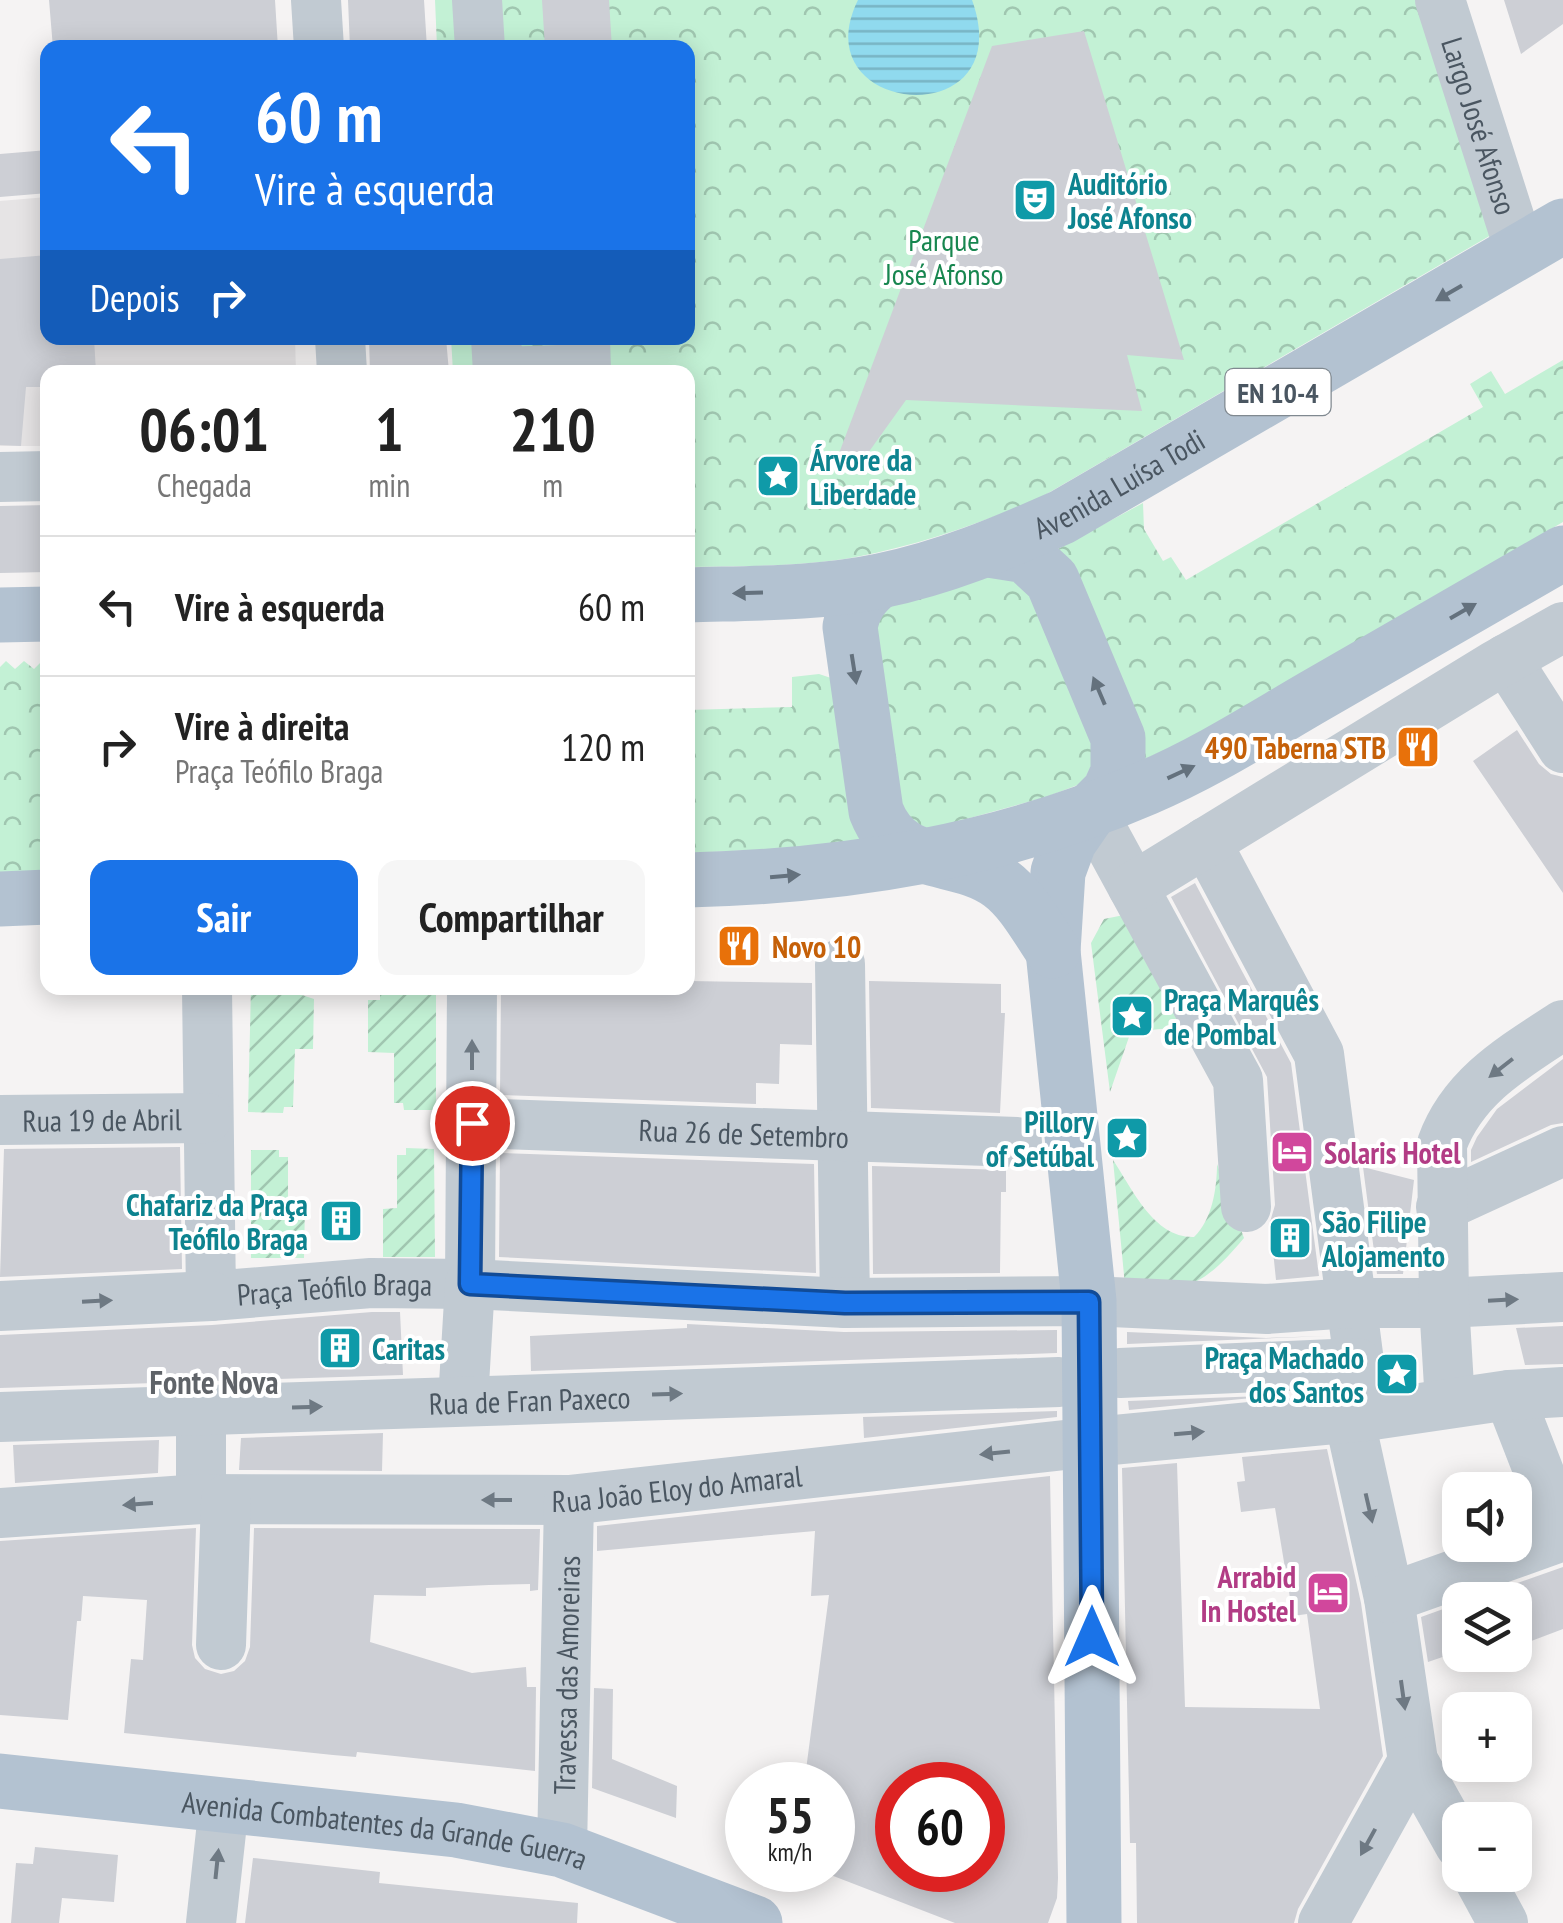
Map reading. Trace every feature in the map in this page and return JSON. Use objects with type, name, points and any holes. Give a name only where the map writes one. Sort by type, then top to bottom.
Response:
[{"type":"main road","name":"Avenida Luísa Todi","points":[[695,595],[790,592],[878,582],[989,550],[1062,517],[1542,238]]},
{"type":"main road","points":[[989,550],[1026,556],[1052,580],[1118,738],[1118,772],[1109,792],[1068,842],[1058,872],[1052,951],[1089,1302],[1091,1919]]},
{"type":"main road","points":[[695,880],[806,875],[924,858],[1091,810],[1200,764],[1563,552]]},
{"type":"main road","points":[[878,582],[862,596],[850,626],[876,811],[883,828],[894,841],[924,858],[966,866],[1000,883],[1026,910],[1052,951]]},
{"type":"main road","points":[[0,615],[40,614]]},
{"type":"main road","points":[[0,899],[40,898]]},
{"type":"main road","name":"Avenida Combatentes da Grande Guerra","points":[[0,1781],[456,1830],[562,1850],[755,1923]]},
{"type":"street","points":[[316,0],[318,40]]},
{"type":"street","points":[[477,0],[480,40]]},
{"type":"street","name":"Largo José Afonso","points":[[1440,0],[1542,238]]},
{"type":"street","points":[[0,477],[40,476]]},
{"type":"street","points":[[1133,886],[1563,627]]},
{"type":"street","points":[[1506,659],[1563,748]]},
{"type":"street","points":[[1091,810],[1238,1080],[1246,1207]]},
{"type":"street","points":[[1206,842],[1318,1054],[1358,1363],[1358,1417],[1390,1598],[1413,1761],[1442,1813]]},
{"type":"street","points":[[840,964],[845,1303]]},
{"type":"street","name":"Praça Teófilo Braga","points":[[207,995],[210,1296],[314,1286],[470,1284],[472,995]]},
{"type":"street","points":[[1450,1403],[1442,1144],[1450,1121],[1466,1098],[1504,1064],[1563,1025]]},
{"type":"street","name":"Rua 19 de Abril","points":[[0,1120],[207,1118]]},
{"type":"street","name":"Rua 26 de Setembro","points":[[472,1123],[1017,1142]]},
{"type":"street","points":[[1441,1207],[1563,1151]]},
{"type":"street","points":[[463,1401],[470,1284],[845,1303],[1089,1302],[1267,1310],[1350,1303],[1563,1297]]},
{"type":"street","points":[[0,1306],[210,1296]]},
{"type":"street","points":[[1120,1373],[1358,1363]]},
{"type":"street","name":"Rua de Fran Paxeco","points":[[0,1417],[1059,1382]]},
{"type":"street","points":[[1358,1417],[1509,1394],[1563,1392]]},
{"type":"street","points":[[1390,1598],[1563,1535],[1509,1394]]},
{"type":"street","points":[[200,1411],[214,1500],[221,1645]]},
{"type":"street","name":"Rua João Eloy do Amaral","points":[[0,1513],[214,1500],[569,1500],[1358,1417]]},
{"type":"street","name":"Travessa das Amoreiras","points":[[562,1850],[569,1500]]},
{"type":"street","points":[[1322,1923],[1413,1761]]},
{"type":"street","points":[[211,1923],[224,1804]]},
{"type":"street","points":[[1487,1892],[1504,1923]]},
{"type":"shaded area","points":[[40,198],[40,345],[295,345],[296,365],[40,365],[40,446],[0,446],[0,201]]},
{"type":"green space","name":"Parque José Afonso","points":[[435,0],[1427,0],[1498,231],[1038,499],[948,533],[856,557],[793,564],[695,567],[695,365],[453,365],[451,345],[695,345],[695,40],[437,40]]},
{"type":"green space","points":[[1563,360],[1563,522],[1187,740],[1143,760],[1054,551],[1143,503],[1144,529],[1163,561],[1171,557],[1186,580],[1483,407],[1470,384],[1491,371],[1505,394]]},
{"type":"green space","points":[[996,575],[1021,577],[1101,745],[1083,783],[930,829],[900,817],[869,625],[886,606]]},
{"type":"green space","points":[[6,661],[15,669],[24,661],[34,669],[40,663],[40,871],[0,872],[0,667]]},
{"type":"green space","points":[[819,674],[831,678],[869,838],[818,847],[695,853],[695,710],[792,707],[792,677]]},
{"type":"green space","points":[[1124,915],[1204,1034],[1188,1042],[1168,1030],[1129,1037],[1110,1092],[1091,943],[1104,919]]},
{"type":"green space","points":[[251,995],[302,995],[314,999],[313,1049],[295,1049],[293,1107],[284,1107],[283,1113],[248,1112]]},
{"type":"green space","points":[[380,995],[436,995],[436,1110],[404,1110],[403,1103],[394,1103],[394,1053],[368,1052],[368,1000],[380,1000]]},
{"type":"green space","points":[[406,1148],[434,1149],[435,1257],[383,1257],[383,1209],[397,1208],[397,1155],[406,1155]]},
{"type":"green space","points":[[251,1150],[279,1150],[279,1157],[288,1157],[288,1203],[305,1204],[304,1258],[251,1258]]},
{"type":"green space","points":[[1113,1160],[1156,1221],[1167,1230],[1194,1237],[1212,1204],[1217,1164],[1244,1238],[1217,1267],[1193,1283],[1165,1292],[1126,1296]]},
{"type":"water","points":[[858,0],[972,0],[979,44],[967,74],[942,91],[912,95],[882,87],[858,68],[848,39]]},
{"type":"building","points":[[49,0],[275,0],[278,40],[52,40]]},
{"type":"building","points":[[348,0],[424,0],[426,40],[350,40]]},
{"type":"building","points":[[542,0],[609,0],[612,40],[544,40]]},
{"type":"building","points":[[1504,0],[1563,0],[1563,24],[1521,54]]},
{"type":"building","name":"Auditório José Afonso","points":[[1084,31],[1184,360],[1127,355],[1142,411],[906,400],[863,460],[838,456],[992,46]]},
{"type":"building","points":[[40,151],[40,194],[0,197],[0,154]]},
{"type":"building","points":[[40,256],[40,345],[94,345],[96,365],[40,365],[40,387],[26,387],[21,446],[0,445],[0,259]]},
{"type":"building","points":[[369,345],[447,345],[448,365],[370,365]]},
{"type":"building","points":[[40,505],[40,572],[0,573],[0,506]]},
{"type":"building","points":[[1517,730],[1539,764],[1551,774],[1563,777],[1563,893],[1473,761]]},
{"type":"building","points":[[1195,883],[1291,1063],[1319,1276],[1276,1280],[1270,1222],[1275,1205],[1267,1077],[1171,897]]},
{"type":"building","points":[[695,981],[812,983],[812,1045],[780,1044],[779,1084],[756,1083],[756,1104],[500,1095],[501,995],[695,995]]},
{"type":"building","points":[[869,981],[1001,984],[1001,1013],[1005,1013],[1000,1113],[871,1108]]},
{"type":"building","points":[[1563,1059],[1563,1123],[1471,1162],[1477,1137],[1497,1109]]},
{"type":"building","points":[[180,1147],[182,1269],[0,1277],[4,1149]]},
{"type":"building","points":[[500,1153],[814,1164],[816,1273],[499,1257]]},
{"type":"building","points":[[872,1166],[1006,1170],[1006,1192],[1001,1192],[1000,1273],[873,1274]]},
{"type":"building","points":[[1363,1167],[1414,1180],[1403,1274],[1377,1274]]},
{"type":"building","points":[[400,1312],[403,1375],[0,1388],[0,1335],[212,1325]]},
{"type":"building","points":[[687,1324],[844,1332],[1057,1330],[1057,1353],[531,1371],[530,1336],[687,1328]]},
{"type":"building","points":[[1563,1326],[1563,1364],[1525,1365],[1516,1328]]},
{"type":"building","points":[[1127,1332],[1266,1338],[1327,1336],[1127,1344]]},
{"type":"building","points":[[1262,1396],[1129,1410],[1128,1401]]},
{"type":"building","points":[[1057,1411],[1057,1417],[864,1438],[863,1417]]},
{"type":"building","points":[[383,1433],[382,1471],[239,1470],[241,1438]]},
{"type":"building","points":[[159,1440],[158,1473],[15,1483],[13,1445]]},
{"type":"building","points":[[1327,1449],[1361,1603],[1383,1756],[1298,1909],[1294,1923],[1137,1923],[1136,1843],[1130,1843],[1122,1468],[1177,1463],[1185,1707],[1320,1709],[1307,1614],[1293,1616],[1275,1508],[1241,1512],[1237,1482],[1245,1481],[1242,1457]]},
{"type":"building","points":[[1050,1476],[1058,1878],[1057,1898],[1048,1923],[955,1923],[855,1884],[855,1762],[807,1762],[829,1595],[811,1596],[815,1531],[597,1551],[597,1526]]},
{"type":"building","points":[[196,1528],[192,1645],[195,1658],[205,1669],[221,1674],[234,1671],[245,1661],[250,1647],[254,1528],[540,1529],[538,1590],[530,1591],[530,1584],[489,1585],[426,1588],[426,1596],[374,1595],[370,1642],[472,1673],[526,1667],[527,1687],[536,1687],[535,1771],[124,1733],[131,1659],[143,1660],[147,1600],[83,1596],[68,1720],[0,1715],[0,1541]]},
{"type":"building","points":[[1563,1567],[1563,1629],[1532,1641],[1532,1582],[1520,1582]]},
{"type":"building","points":[[1442,1609],[1442,1657],[1428,1662],[1421,1617]]},
{"type":"building","points":[[594,1688],[613,1689],[612,1759],[677,1786],[676,1818],[592,1788]]},
{"type":"building","points":[[35,1847],[118,1855],[114,1902],[62,1898],[59,1923],[11,1923],[16,1863],[33,1864]]},
{"type":"building","points":[[253,1858],[380,1872],[379,1883],[578,1903],[577,1923],[245,1923]]},
{"type":"place","name":"Auditório José Afonso","points":[[1035,200]]},
{"type":"place","name":"Árvore da Liberdade","points":[[778,476]]},
{"type":"place","name":"490 Taberna STB","points":[[1418,747]]},
{"type":"place","name":"Novo 10","points":[[739,946]]},
{"type":"place","name":"Praça Marquês de Pombal","points":[[1132,1016]]},
{"type":"place","name":"Pillory of Setúbal","points":[[1127,1138]]},
{"type":"place","name":"Solaris Hotel","points":[[1292,1152]]},
{"type":"place","name":"Chafariz da Praça Teófilo Braga","points":[[341,1221]]},
{"type":"place","name":"São Filipe Alojamento","points":[[1290,1238]]},
{"type":"place","name":"Caritas","points":[[340,1348]]},
{"type":"place","name":"Praça Machado dos Santos","points":[[1397,1374]]},
{"type":"place","name":"Arrabid In Hostel","points":[[1328,1593]]},
{"type":"district","name":"Fonte Nova","points":[[214,1382]]},
{"type":"route","points":[[472,1123],[470,1284],[845,1303],[1089,1302],[1092,1637]]}]
